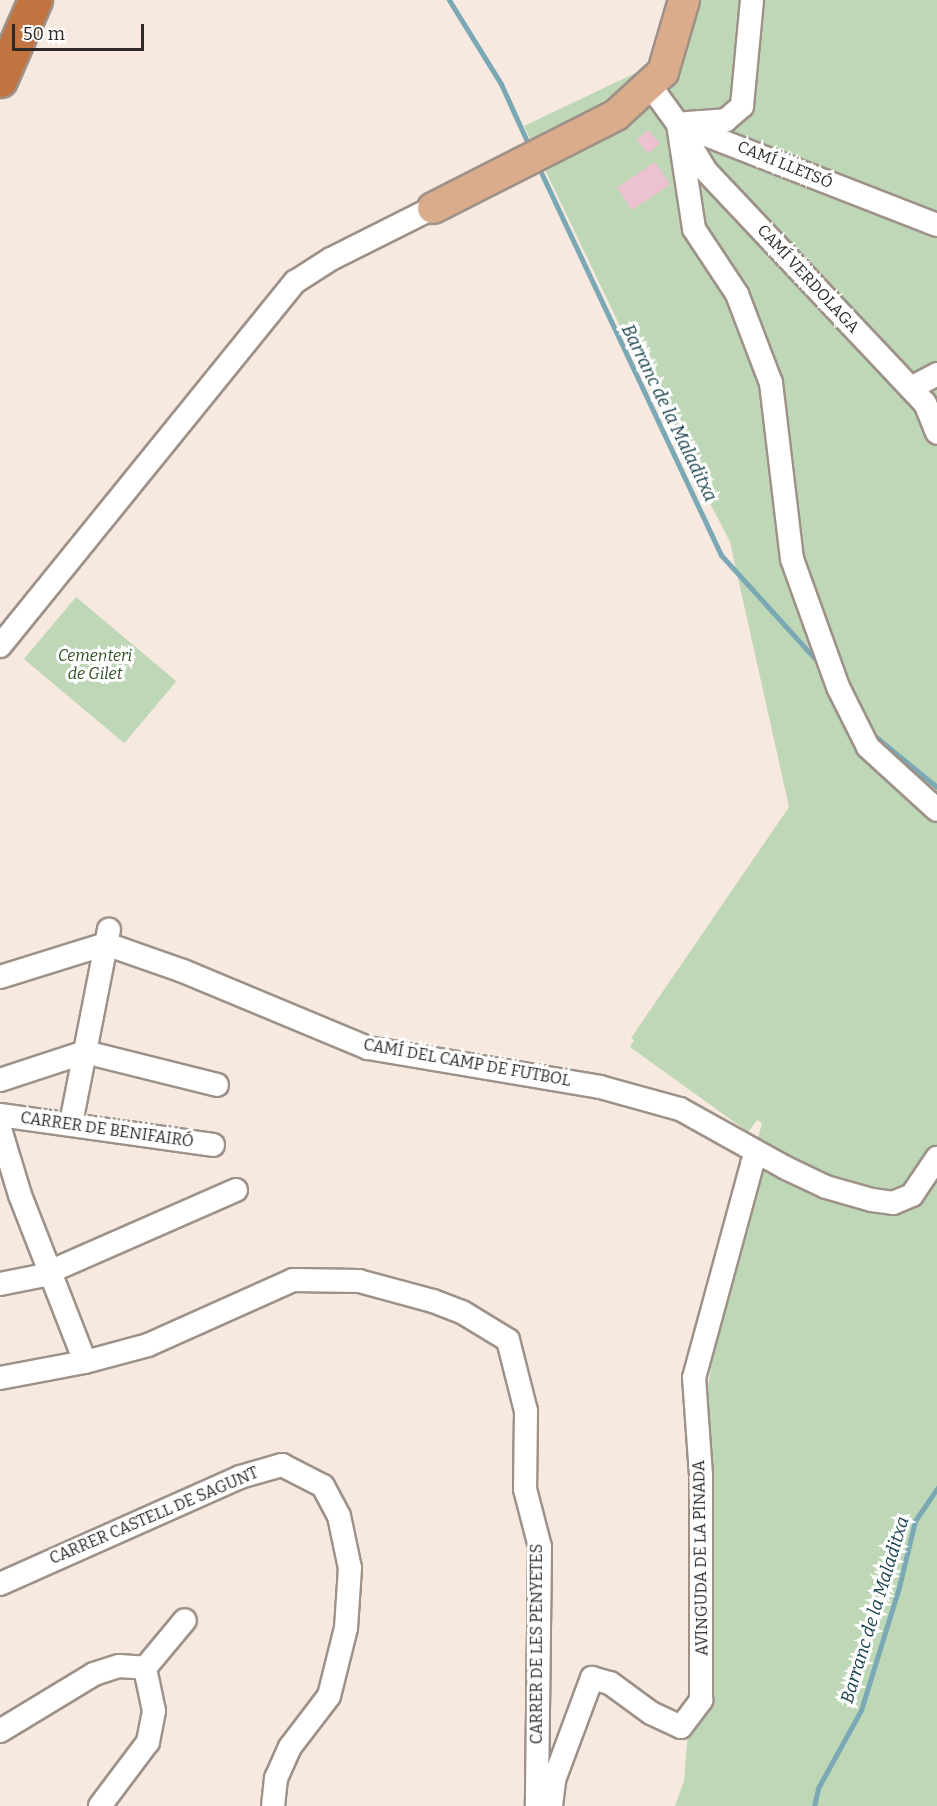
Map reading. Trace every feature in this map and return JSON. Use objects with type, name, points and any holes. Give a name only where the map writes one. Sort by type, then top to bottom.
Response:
[{"type":"highway","points":[[0,80],[34,0]]},
{"type":"main road","points":[[433,207],[616,115],[663,72],[684,0]]},
{"type":"street","points":[[678,124],[726,120],[742,106],[752,0]]},
{"type":"street","points":[[649,84],[678,124],[694,229],[736,294],[771,383],[784,509],[792,559],[838,687],[868,747],[937,810]]},
{"type":"street","name":"CAMÍ LLETSÓ","points":[[678,124],[937,225]]},
{"type":"street","name":"CAMÍ VERDOLAGA","points":[[678,124],[706,171],[925,402],[937,433]]},
{"type":"street","points":[[0,646],[295,282],[331,259],[433,207]]},
{"type":"street","points":[[911,388],[937,374]]},
{"type":"street","points":[[0,977],[108,936]]},
{"type":"street","points":[[71,1123],[108,936]]},
{"type":"street","name":"CAMÍ DEL CAMP DE FUTBOL","points":[[108,936],[368,1048],[600,1087],[680,1108],[759,1155],[826,1187],[893,1203],[912,1196],[937,1158]]},
{"type":"street","points":[[0,1080],[85,1052],[217,1085]]},
{"type":"street","name":"CARRER DE BENIFAIRÓ","points":[[0,1115],[71,1123],[213,1145]]},
{"type":"street","points":[[0,1129],[10,1197],[50,1272],[85,1362]]},
{"type":"street","name":"AVINGUDA DE LA PINADA","points":[[551,1806],[554,1780],[592,1678],[609,1683],[651,1713],[681,1727],[701,1700],[702,1498],[694,1378],[752,1164],[759,1155]]},
{"type":"street","points":[[0,1284],[50,1272],[236,1190]]},
{"type":"street","name":"CARRER DE LES PENYETES","points":[[0,1378],[85,1362],[148,1344],[293,1280],[359,1281],[433,1301],[462,1312],[508,1340],[526,1412],[525,1489],[540,1546],[537,1806]]},
{"type":"street","name":"CARRER CASTELL DE SAGUNT","points":[[0,1584],[240,1477],[282,1465],[323,1486],[339,1516],[350,1568],[346,1628],[329,1696],[290,1747],[276,1778],[273,1806]]},
{"type":"street","points":[[145,1668],[185,1620]]},
{"type":"street","points":[[0,1731],[94,1674],[119,1666],[145,1668]]},
{"type":"street","points":[[100,1806],[148,1742],[154,1712],[145,1668]]},
{"type":"green space","points":[[677,0],[937,0],[937,1806],[675,1806],[684,1781],[703,1543],[699,1435],[738,1217],[762,1123],[757,1120],[748,1132],[630,1047],[634,1040],[631,1038],[789,807],[730,542],[631,349],[524,126],[669,57]]},
{"type":"green space","name":"Cementeri de Gilet","points":[[76,597],[176,681],[124,743],[24,659]]},
{"type":"building","points":[[648,130],[660,144],[648,153],[637,140]]},
{"type":"building","points":[[655,162],[670,184],[632,210],[617,188]]},
{"type":"waterway","name":"Barranc de la Maladitxa","points":[[449,0],[501,84],[531,150]]},
{"type":"waterway","name":"Barranc de la Maladitxa","points":[[538,166],[721,555],[819,663]]},
{"type":"waterway","name":"Barranc de la Maladitxa","points":[[871,733],[937,787]]},
{"type":"waterway","name":"Barranc de la Maladitxa","points":[[814,1806],[818,1788],[861,1710],[899,1587],[915,1521],[937,1488]]}]
